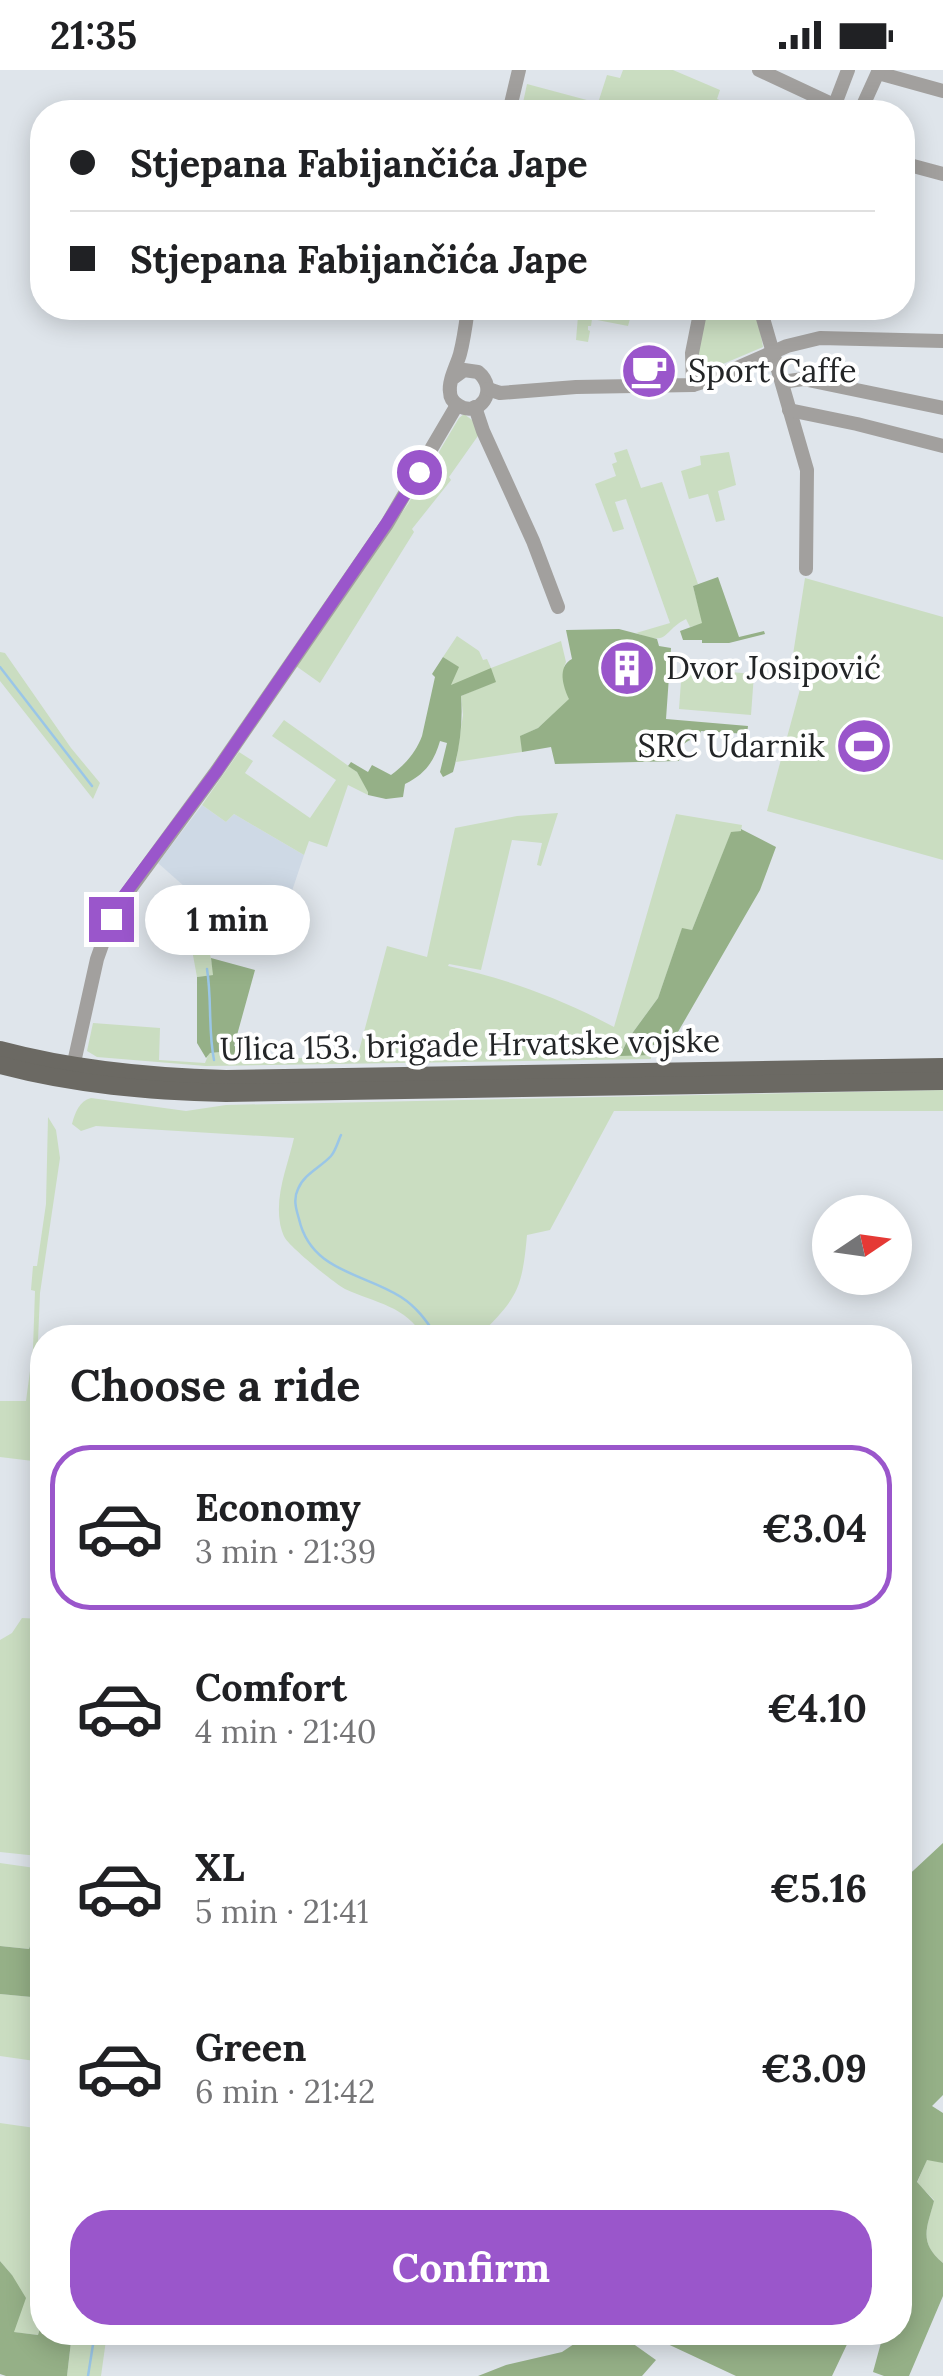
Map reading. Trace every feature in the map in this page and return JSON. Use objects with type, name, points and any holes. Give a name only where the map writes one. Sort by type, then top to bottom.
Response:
[{"type":"main road","name":"Ulica 153. brigade Hrvatske vojske","points":[[0,1050],[72,1074],[226,1079],[943,1067]]},
{"type":"main road","name":"Ulica 153. brigade Hrvatske vojske","points":[[0,1065],[165,1092],[226,1094],[943,1081]]},
{"type":"street","points":[[512,100],[519,70]]},
{"type":"street","points":[[758,70],[816,100]]},
{"type":"street","points":[[836,100],[848,70]]},
{"type":"street","points":[[866,100],[879,72],[943,91]]},
{"type":"street","points":[[915,166],[943,174]]},
{"type":"street","points":[[465,333],[467,356],[484,377],[488,389],[485,399],[470,408],[457,404],[450,392],[467,320]]},
{"type":"street","points":[[693,385],[692,352],[699,320]]},
{"type":"street","points":[[764,320],[806,470],[806,570]]},
{"type":"street","points":[[488,389],[500,393],[693,385],[802,341],[943,341]]},
{"type":"street","points":[[453,378],[464,370],[478,372]]},
{"type":"street","points":[[782,382],[803,380],[943,408]]},
{"type":"street","points":[[72,1074],[97,959],[114,911],[216,772],[386,524],[457,404]]},
{"type":"street","points":[[475,407],[558,607]]},
{"type":"street","points":[[790,410],[943,446]]},
{"type":"shaded area","points":[[202,805],[226,822],[234,814],[304,855],[284,915],[185,887],[158,863]]},
{"type":"green space","points":[[623,70],[673,70],[720,90],[719,100],[599,100],[607,75],[620,78]]},
{"type":"green space","points":[[527,84],[587,100],[524,100]]},
{"type":"green space","points":[[578,320],[592,320],[588,342],[576,340]]},
{"type":"green space","points":[[597,320],[630,320],[628,326]]},
{"type":"green space","points":[[703,320],[758,320],[763,347],[704,372],[698,353]]},
{"type":"green space","points":[[464,414],[480,433],[449,477],[451,480],[412,529],[414,532],[320,683],[296,666],[408,504]]},
{"type":"green space","points":[[627,449],[641,488],[662,482],[698,584],[693,586],[703,624],[690,627],[686,619],[660,638],[636,633],[670,623],[626,499],[615,502],[624,529],[613,532],[595,484],[616,476],[614,453]]},
{"type":"green space","points":[[729,452],[736,485],[718,491],[725,520],[716,522],[708,494],[689,499],[681,471],[701,465],[700,456]]},
{"type":"green space","points":[[718,577],[739,637],[764,631],[765,634],[729,643],[683,640],[680,631],[702,623],[693,586]]},
{"type":"green space","name":"SRC Udarnik","points":[[805,578],[943,617],[943,860],[767,811],[802,682],[789,680]]},
{"type":"green space","points":[[619,629],[657,639],[659,646],[671,648],[666,719],[748,726],[747,734],[701,731],[698,738],[683,745],[679,761],[555,764],[551,747],[522,752],[520,736],[538,728],[569,699],[563,677],[564,667],[572,659],[566,630]]},
{"type":"green space","points":[[457,636],[479,651],[491,668],[561,641],[570,699],[538,728],[521,736],[522,752],[456,762],[463,715],[461,696],[496,681],[449,686],[458,667],[443,657]]},
{"type":"green space","points":[[0,652],[5,653],[100,783],[93,799],[0,681]]},
{"type":"green space","points":[[443,657],[459,667],[451,685],[491,668],[496,682],[461,696],[453,772],[443,777],[440,772],[447,743],[440,741],[428,767],[405,784],[403,797],[368,795],[357,772],[348,766],[351,762],[368,772],[372,765],[391,775],[405,762],[422,736],[435,677],[432,674]]},
{"type":"green space","points":[[682,668],[754,674],[751,715],[679,709]]},
{"type":"green space","points":[[284,720],[357,772],[369,792],[368,795],[348,785],[327,847],[309,841],[304,855],[234,814],[226,822],[202,805],[239,752],[253,761],[245,773],[310,818],[336,780],[272,736]]},
{"type":"green space","points":[[558,813],[541,866],[537,865],[542,843],[512,840],[481,970],[448,966],[533,991],[614,1027],[676,814],[742,825],[741,831],[731,833],[692,930],[682,929],[658,998],[620,1055],[651,1055],[651,1059],[206,1066],[97,1057],[87,1051],[93,1023],[160,1028],[159,1060],[205,1063],[209,1053],[222,1052],[224,1059],[252,1060],[255,1055],[357,1058],[387,946],[427,957],[455,828]]},
{"type":"green space","points":[[741,829],[776,847],[760,890],[671,1044],[653,1045],[651,1055],[620,1056],[658,998],[682,928],[692,930],[731,832]]},
{"type":"green space","points":[[185,887],[198,890],[214,975],[197,977],[180,908]]},
{"type":"green space","points":[[211,958],[255,970],[234,1046],[253,1052],[252,1060],[223,1059],[221,1052],[210,1053],[206,1058],[197,1043],[197,977],[213,975]]},
{"type":"green space","points":[[943,1090],[943,1111],[614,1111],[550,1230],[527,1235],[520,1282],[509,1303],[489,1325],[414,1325],[399,1312],[345,1289],[289,1243],[280,1226],[279,1201],[294,1138],[96,1126],[81,1131],[72,1124],[81,1105],[91,1098],[186,1111],[226,1105]]},
{"type":"green space","points":[[48,1117],[56,1130],[60,1158],[39,1325],[34,1325],[33,1266],[37,1266],[46,1204]]},
{"type":"green space","points":[[30,1371],[30,1461],[0,1457],[0,1401],[26,1401]]},
{"type":"green space","points":[[22,1618],[30,1618],[30,1855],[0,1852],[0,1640],[12,1633]]},
{"type":"green space","points":[[943,1843],[943,2095],[932,2106],[943,2113],[943,2163],[927,2160],[917,2182],[934,2201],[926,2234],[930,2248],[943,2263],[943,2296],[909,2376],[884,2376],[873,2372],[880,2345],[912,2345],[912,1872]]},
{"type":"green space","points":[[0,1863],[30,1867],[30,1946],[0,1946]]},
{"type":"green space","points":[[0,1946],[29,1949],[30,1997],[0,1994]]},
{"type":"green space","points":[[0,1994],[30,1997],[30,2060],[0,2056]]},
{"type":"green space","points":[[0,2123],[30,2127],[30,2334],[13,2332],[12,2275],[0,2261]]},
{"type":"green space","points":[[927,2159],[943,2163],[943,2263],[930,2248],[926,2234],[934,2200],[917,2183]]},
{"type":"green space","points":[[0,2261],[26,2298],[14,2332],[30,2334],[30,2345],[71,2345],[67,2376],[0,2374]]},
{"type":"green space","points":[[71,2345],[105,2345],[101,2376],[67,2376]]},
{"type":"green space","points":[[572,2345],[635,2345],[656,2360],[642,2376],[478,2376],[562,2352]]},
{"type":"green space","points":[[670,2345],[847,2345],[832,2376],[736,2376]]},
{"type":"waterway","points":[[0,667],[92,786]]},
{"type":"waterway","points":[[207,969],[214,1060]]},
{"type":"waterway","points":[[341,1135],[331,1156],[304,1179],[296,1193],[296,1208],[305,1237],[327,1261],[407,1301],[429,1325]]},
{"type":"waterway","points":[[88,2376],[93,2345]]},
{"type":"place","name":"Sport Caffe","points":[[649,371]]},
{"type":"place","name":"Dvor Josipović","points":[[627,668]]},
{"type":"place","name":"SRC Udarnik","points":[[864,746]]},
{"type":"route","points":[[111,919],[125,894],[216,772],[419,472]]}]
